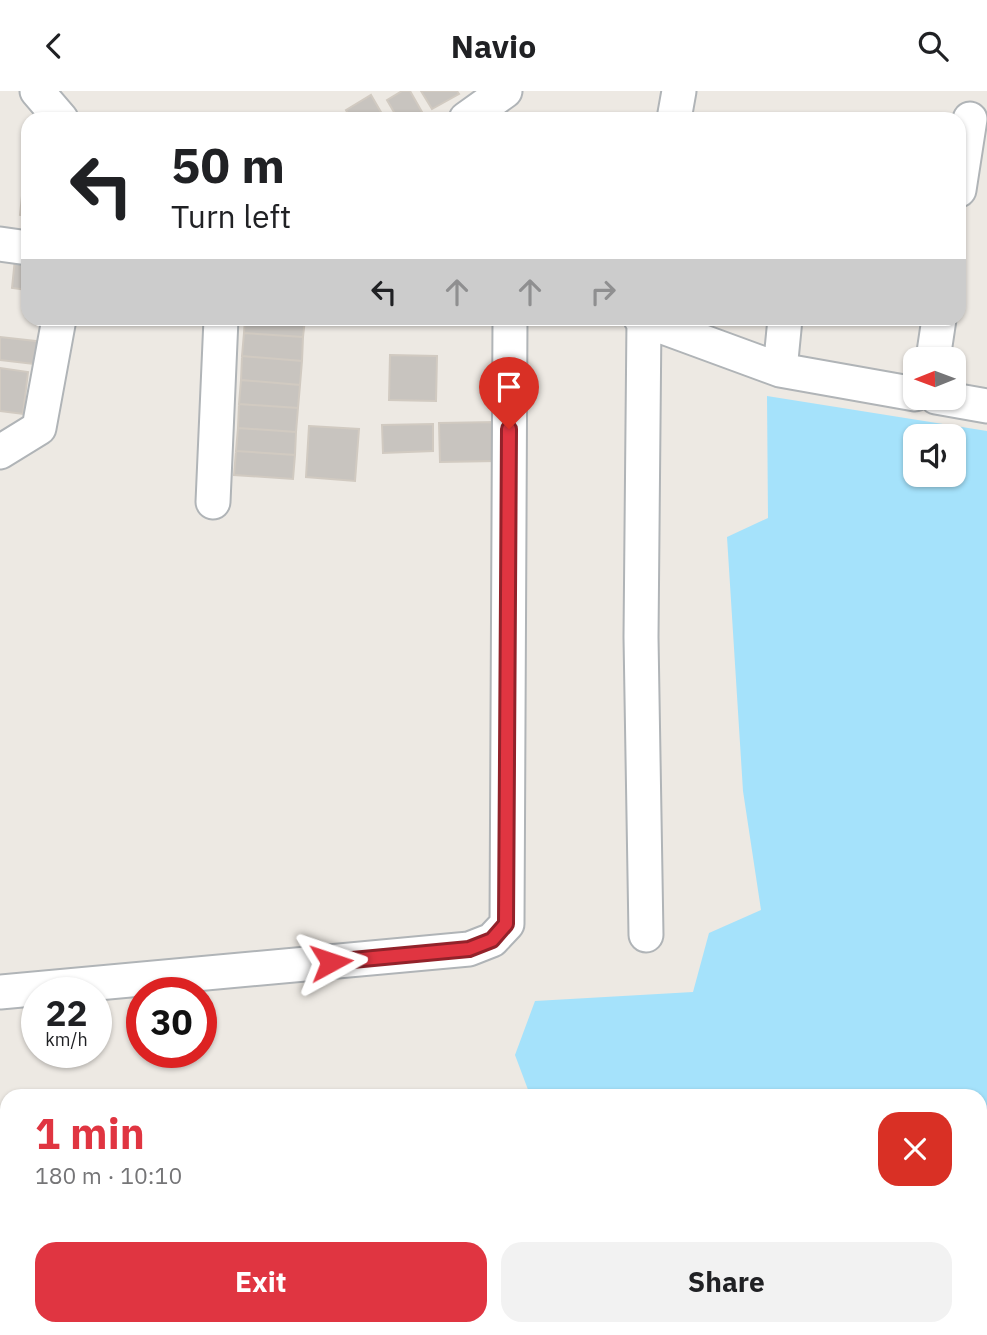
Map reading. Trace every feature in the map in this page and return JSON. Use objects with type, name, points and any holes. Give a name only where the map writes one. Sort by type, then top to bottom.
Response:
[{"type":"street","points":[[37,91],[55,112]]},
{"type":"street","points":[[476,112],[505,91]]},
{"type":"street","points":[[675,112],[679,91]]},
{"type":"street","points":[[966,145],[970,119]]},
{"type":"street","points":[[0,244],[21,247]]},
{"type":"street","points":[[0,453],[39,428],[58,326]]},
{"type":"street","points":[[213,502],[221,326]]},
{"type":"street","points":[[0,992],[469,949],[492,940],[506,924],[510,326]]},
{"type":"street","points":[[643,326],[641,636],[646,935]]},
{"type":"street","points":[[662,326],[780,370],[903,392]]},
{"type":"street","points":[[780,370],[784,326]]},
{"type":"street","points":[[935,347],[938,326]]},
{"type":"street","points":[[966,402],[987,406]]},
{"type":"water","points":[[767,396],[943,424],[903,424],[903,487],[966,487],[966,428],[987,431],[987,1089],[528,1089],[515,1055],[535,1001],[693,992],[709,933],[761,910],[743,791],[727,537],[768,518]]},
{"type":"building","points":[[402,91],[410,91],[422,112],[394,112],[387,100]]},
{"type":"building","points":[[421,91],[457,91],[459,94],[432,109]]},
{"type":"building","points":[[371,95],[381,112],[347,112],[346,110]]},
{"type":"building","points":[[16,249],[21,250],[21,289],[12,288]]},
{"type":"building","points":[[244,326],[304,326],[303,337],[244,333]]},
{"type":"building","points":[[244,333],[303,337],[302,361],[242,356]]},
{"type":"building","points":[[0,337],[44,342],[42,365],[0,360]]},
{"type":"building","points":[[390,355],[437,356],[436,401],[389,400]]},
{"type":"building","points":[[242,356],[302,361],[300,385],[241,380]]},
{"type":"building","points":[[0,368],[28,372],[23,414],[0,411]]},
{"type":"building","points":[[241,380],[300,385],[298,408],[239,404]]},
{"type":"building","points":[[239,404],[298,408],[296,432],[238,428]]},
{"type":"building","points":[[496,422],[497,461],[440,462],[439,423]]},
{"type":"building","points":[[433,424],[433,451],[383,453],[382,425]]},
{"type":"building","points":[[309,426],[359,429],[355,481],[306,477]]},
{"type":"building","points":[[238,428],[296,432],[295,455],[236,451]]},
{"type":"building","points":[[236,451],[295,455],[293,479],[234,475]]},
{"type":"route","points":[[331,962],[469,949],[492,940],[506,924],[509,429]]}]
